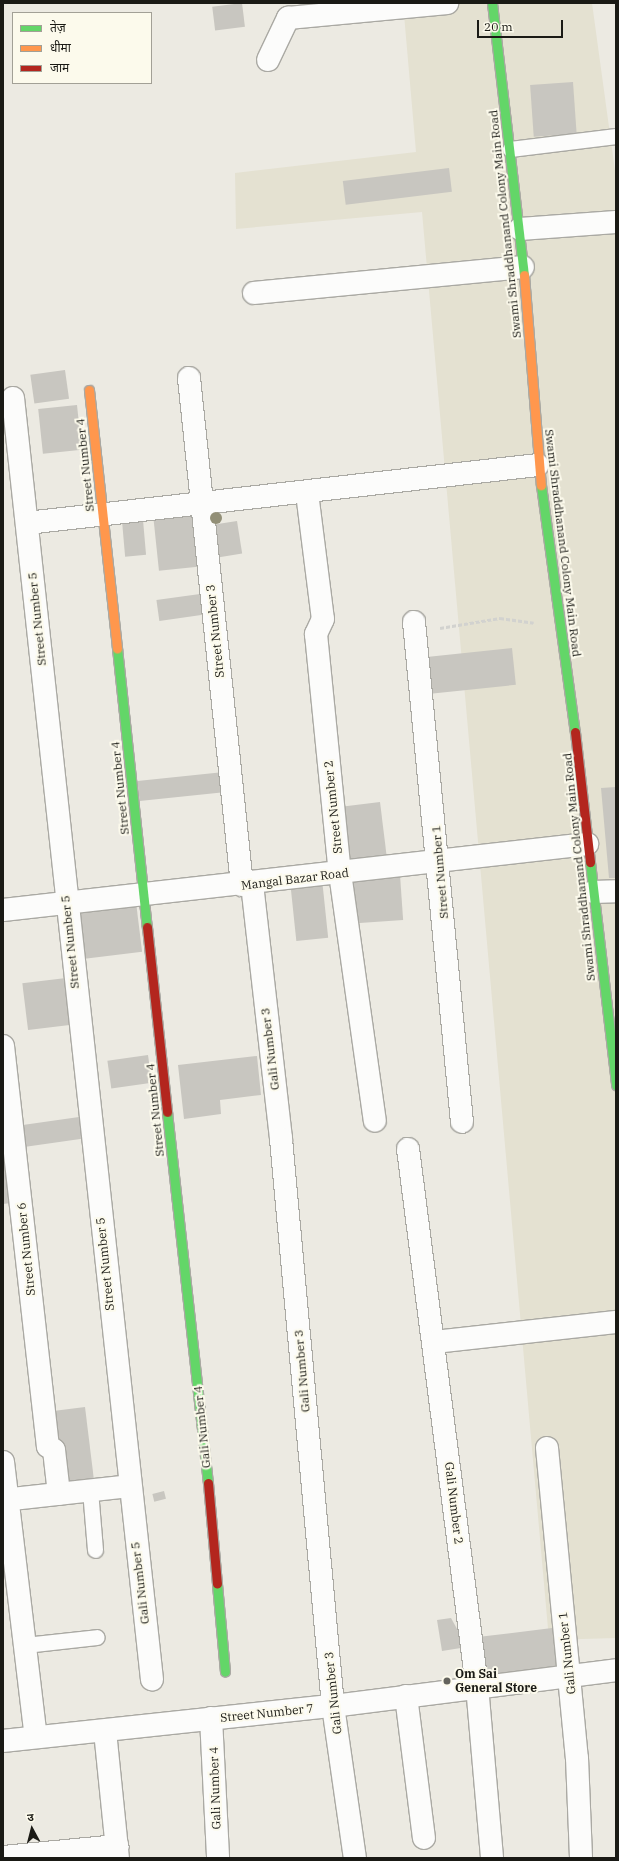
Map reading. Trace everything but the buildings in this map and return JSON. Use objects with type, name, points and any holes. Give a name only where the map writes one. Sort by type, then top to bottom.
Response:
[{"type":"street","points":[[268,60],[288,18],[350,7],[447,3]]},
{"type":"street","name":"Swami Shraddhanand Colony Main Road","points":[[492,3],[520,229],[538,465],[561,627],[616,1085]]},
{"type":"street","points":[[520,229],[616,222]]},
{"type":"street","points":[[254,293],[523,267]]},
{"type":"street","name":"Street Number 3","points":[[189,378],[201,506],[247,884]]},
{"type":"street","name":"Street Number 4","points":[[89,390],[175,1183]]},
{"type":"street","name":"Street Number 5","points":[[14,398],[66,905],[129,1486]]},
{"type":"street","points":[[27,524],[307,494],[538,465]]},
{"type":"street","name":"Street Number 2","points":[[307,494],[323,619],[316,634],[340,873],[375,1120]]},
{"type":"street","name":"Street Number 1","points":[[415,630],[439,862],[462,1122]]},
{"type":"street","name":"Mangal Bazar Road","points":[[3,910],[66,905],[587,844]]},
{"type":"street","name":"Gali Number 3","points":[[247,884],[281,1139],[333,1706],[355,1858]]},
{"type":"street","points":[[593,892],[616,890]]},
{"type":"street","name":"Street Number 6","points":[[3,1046],[48,1446],[54,1450],[60,1494]]},
{"type":"street","name":"Gali Number 2","points":[[408,1149],[477,1686],[492,1858]]},
{"type":"street","name":"Gali Number 4","points":[[175,1183],[225,1672]]},
{"type":"street","points":[[434,1342],[616,1322]]},
{"type":"street","name":"Gali Number 1","points":[[547,1448],[570,1674],[581,1858]]},
{"type":"street","points":[[3,1462],[5,1500],[26,1645],[36,1737]]},
{"type":"street","points":[[5,1500],[129,1486]]},
{"type":"street","name":"Gali Number 5","points":[[129,1486],[152,1680]]},
{"type":"street","name":"Street Number 7","points":[[3,1741],[333,1706],[570,1674],[616,1670]]},
{"type":"street","points":[[406,1696],[424,1838]]},
{"type":"street","name":"Gali Number 4","points":[[211,1718],[218,1858]]},
{"type":"street","points":[[3,1857],[117,1852],[105,1731]]},
{"type":"lane","points":[[510,149],[616,136]]},
{"type":"lane","points":[[90,1490],[95,1550]]},
{"type":"lane","points":[[26,1645],[97,1637]]},
{"type":"path","points":[[415,630],[481,619],[500,618],[561,627]]},
{"type":"shaded area","points":[[403,3],[592,3],[616,178],[616,1638],[549,1640],[422,212],[236,229],[235,173],[416,152]]},
{"type":"traffic: fast","points":[[492,3],[524,275]]},
{"type":"traffic: fast","points":[[541,485],[575,732]]},
{"type":"traffic: fast","points":[[117,648],[147,927]]},
{"type":"traffic: fast","points":[[590,862],[616,1085]]},
{"type":"traffic: fast","points":[[167,1112],[208,1483]]},
{"type":"traffic: fast","points":[[217,1584],[225,1672]]},
{"type":"traffic: slow","points":[[524,275],[541,485]]},
{"type":"traffic: slow","points":[[89,390],[117,648]]},
{"type":"traffic: jam","points":[[575,732],[590,862]]},
{"type":"traffic: jam","points":[[147,927],[167,1112]]},
{"type":"traffic: jam","points":[[208,1483],[217,1584]]},
{"type":"place","name":"Om Sai General Store","points":[[447,1681]]}]
